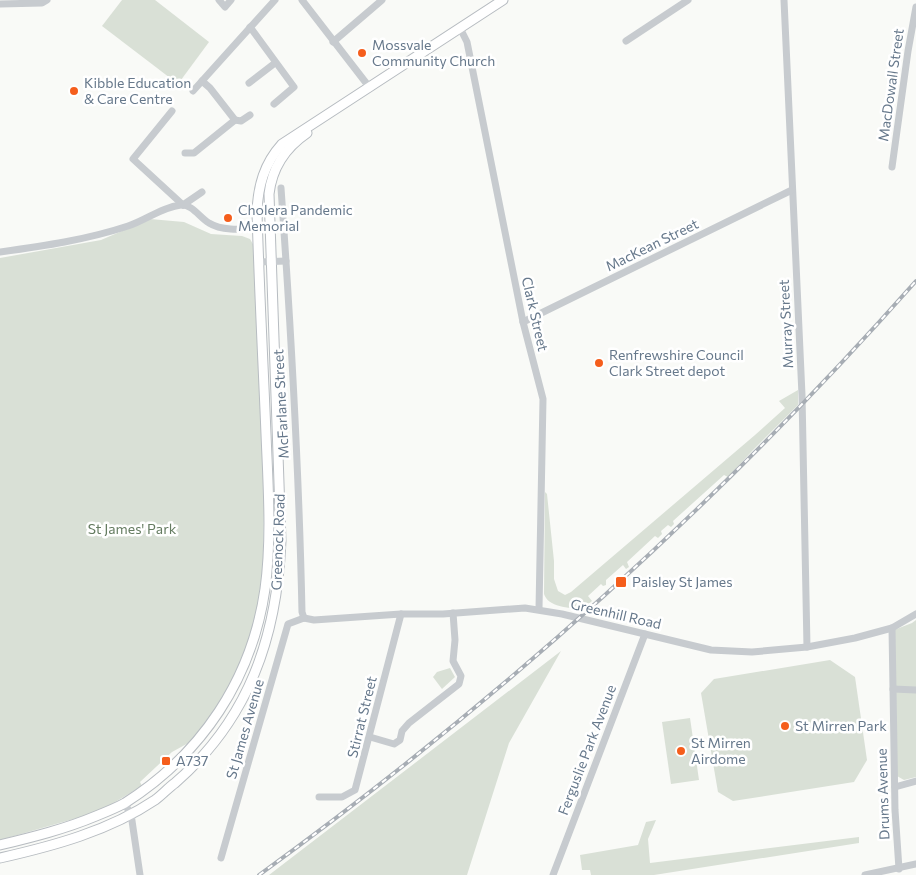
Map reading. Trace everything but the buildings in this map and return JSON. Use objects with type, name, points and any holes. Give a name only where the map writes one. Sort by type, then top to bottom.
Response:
[{"type":"main road","name":"Greenock Road","points":[[0,858],[47,847],[82,836],[131,814],[155,799],[188,771],[228,725],[255,676],[268,634],[278,584],[281,541],[272,262],[268,202],[270,186],[277,166],[285,152],[302,136],[502,0]]},
{"type":"main road","name":"Greenock Road","points":[[0,845],[81,822],[124,803],[151,784],[195,744],[217,716],[242,672],[255,634],[265,589],[268,549],[268,493],[257,228],[257,203],[260,183],[274,152],[282,144],[318,119],[370,88]]},
{"type":"street","points":[[0,4],[42,4],[47,0]]},
{"type":"street","points":[[218,0],[225,7],[231,0]]},
{"type":"street","points":[[193,91],[275,0]]},
{"type":"street","points":[[302,0],[370,88]]},
{"type":"street","points":[[333,42],[382,0]]},
{"type":"street","points":[[626,41],[688,0]]},
{"type":"street","name":"Murray Street","points":[[784,0],[802,395],[807,648]]},
{"type":"street","name":"MacDowall Street","points":[[892,167],[916,7]]},
{"type":"street","points":[[250,27],[294,87],[274,104]]},
{"type":"street","name":"Clark Street","points":[[460,28],[467,42],[523,322],[543,399],[539,609]]},
{"type":"street","points":[[249,83],[275,63]]},
{"type":"street","points":[[202,81],[210,88],[235,120],[241,121],[250,115]]},
{"type":"street","points":[[172,111],[133,159],[183,204],[189,206],[204,220],[217,227],[269,228]]},
{"type":"street","points":[[185,153],[194,153],[235,120]]},
{"type":"street","name":"McFarlane Street","points":[[281,188],[304,618]]},
{"type":"street","name":"MacKean Street","points":[[523,322],[792,190]]},
{"type":"street","points":[[0,252],[89,236],[129,226],[170,207],[183,204],[202,192]]},
{"type":"street","points":[[259,262],[286,261]]},
{"type":"street","name":"Greenhill Road","points":[[304,618],[314,620],[516,608],[539,609],[724,652],[752,652],[807,648],[856,638],[892,628],[916,614]]},
{"type":"street","points":[[370,737],[394,744],[400,740],[402,731],[409,723],[459,684],[460,676],[454,661],[453,613]]},
{"type":"street","name":"Stirrat Street","points":[[319,797],[342,797],[355,790],[401,614]]},
{"type":"street","name":"St James Avenue","points":[[221,858],[288,624],[304,618]]},
{"type":"street","name":"Drums Avenue","points":[[892,628],[895,787],[899,869]]},
{"type":"street","name":"Ferguslie Park Avenue","points":[[554,875],[645,634]]},
{"type":"street","points":[[893,689],[916,690]]},
{"type":"street","points":[[895,787],[916,782]]},
{"type":"street","points":[[124,803],[131,814],[140,875]]},
{"type":"street","points":[[865,875],[916,864]]},
{"type":"street","points":[[899,869],[905,875]]},
{"type":"green space","points":[[122,0],[155,0],[209,42],[178,84],[102,26]]},
{"type":"green space","name":"St James' Park","points":[[150,219],[184,222],[211,234],[242,236],[250,239],[254,246],[264,502],[263,568],[256,616],[238,671],[219,705],[192,741],[172,752],[140,782],[142,786],[110,805],[84,816],[0,840],[0,258],[101,240]]},
{"type":"green space","points":[[798,390],[798,405],[728,477],[724,475],[673,521],[674,524],[671,527],[668,525],[661,531],[662,534],[658,538],[655,536],[627,562],[629,567],[626,569],[623,565],[606,580],[606,585],[603,586],[601,584],[588,596],[592,601],[582,609],[560,606],[546,598],[544,594],[545,492],[547,494],[554,561],[554,579],[558,591],[565,595],[571,592],[755,435],[785,408],[779,401]]},
{"type":"green space","points":[[916,620],[916,777],[904,780],[897,776],[894,630]]},
{"type":"green space","points":[[561,651],[509,743],[467,875],[269,875]]},
{"type":"green space","name":"St Mirren Park","points":[[830,660],[855,677],[867,760],[854,782],[733,801],[718,792],[701,693],[714,679]]},
{"type":"green space","points":[[450,668],[455,677],[442,689],[433,677],[437,672]]},
{"type":"green space","name":"St Mirren Airdome","points":[[690,718],[699,780],[671,784],[662,722]]},
{"type":"green space","points":[[656,820],[648,839],[650,863],[859,837],[859,843],[654,875],[591,875],[590,870],[582,870],[580,855],[638,845],[646,822]]},
{"type":"railway","points":[[259,875],[348,809],[435,740],[604,596],[764,443],[916,281]]},
{"type":"place","name":"Mossvale Community Church","points":[[362,53]]},
{"type":"place","name":"Kibble Education & Care Centre","points":[[74,91]]},
{"type":"place","name":"Cholera Pandemic Memorial","points":[[228,218]]},
{"type":"place","name":"Renfrewshire Council Clark Street depot","points":[[599,363]]},
{"type":"place","name":"Paisley St James","points":[[621,582]]},
{"type":"place","name":"St Mirren Park","points":[[785,726]]},
{"type":"place","name":"St Mirren Airdome","points":[[681,751]]},
{"type":"place","name":"A737","points":[[166,761]]}]
